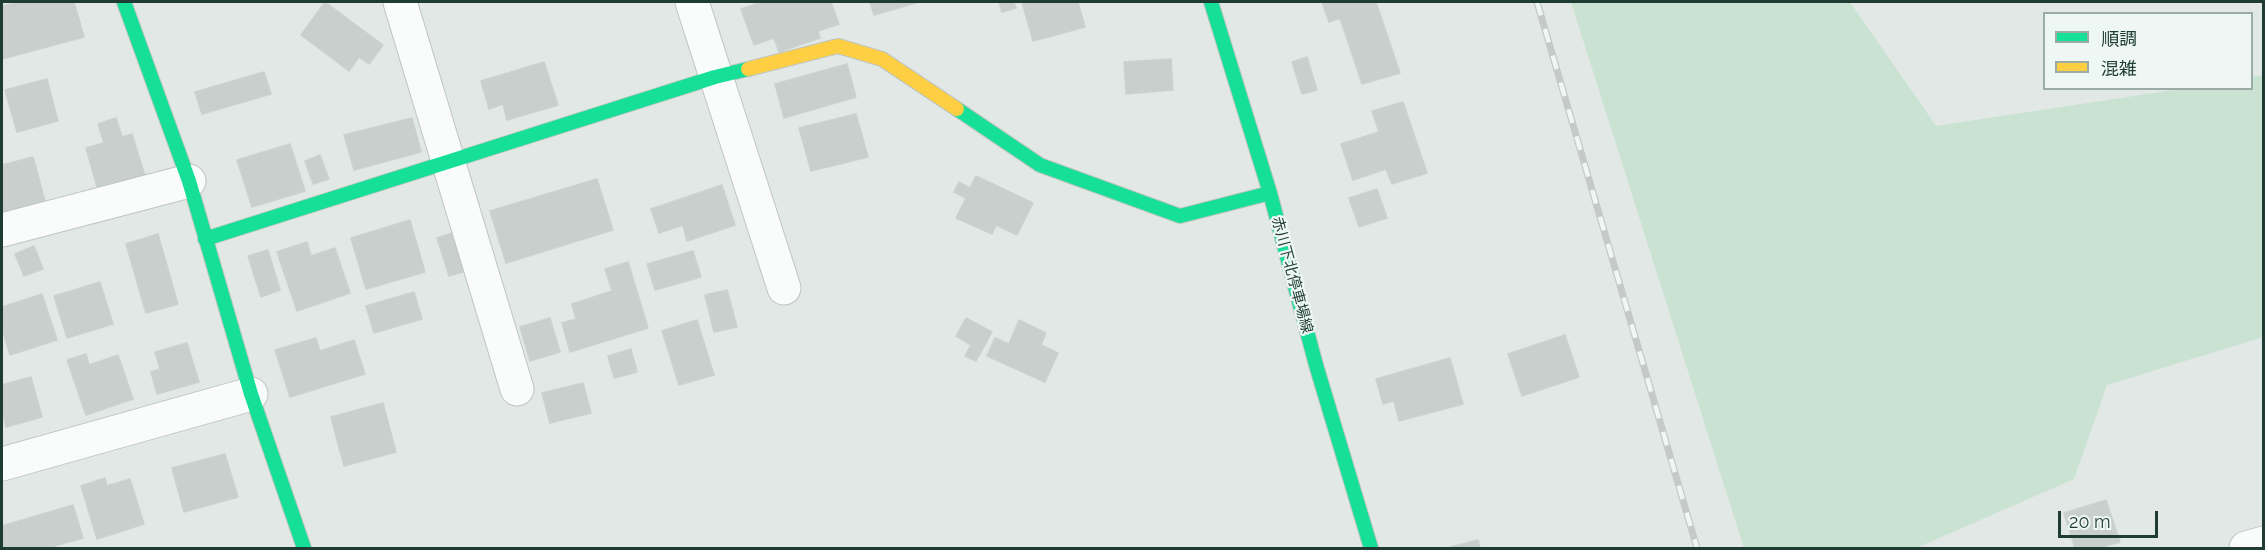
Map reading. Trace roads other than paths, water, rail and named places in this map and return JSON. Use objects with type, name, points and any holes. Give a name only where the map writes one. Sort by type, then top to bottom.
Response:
[{"type":"street","points":[[124,2],[189,181],[251,394],[304,549]]},
{"type":"street","points":[[400,2],[518,389]]},
{"type":"street","points":[[692,2],[784,288]]},
{"type":"street","name":"赤川下北停車場線","points":[[1212,2],[1270,193],[1316,365],[1371,549]]},
{"type":"street","points":[[205,239],[715,77],[838,46],[882,59],[1040,165],[1180,216],[1270,193]]},
{"type":"street","points":[[2,230],[189,181]]},
{"type":"street","points":[[2,464],[251,394]]},
{"type":"street","points":[[2246,549],[2264,543]]},
{"type":"railway","points":[[1537,2],[1697,548]]}]
